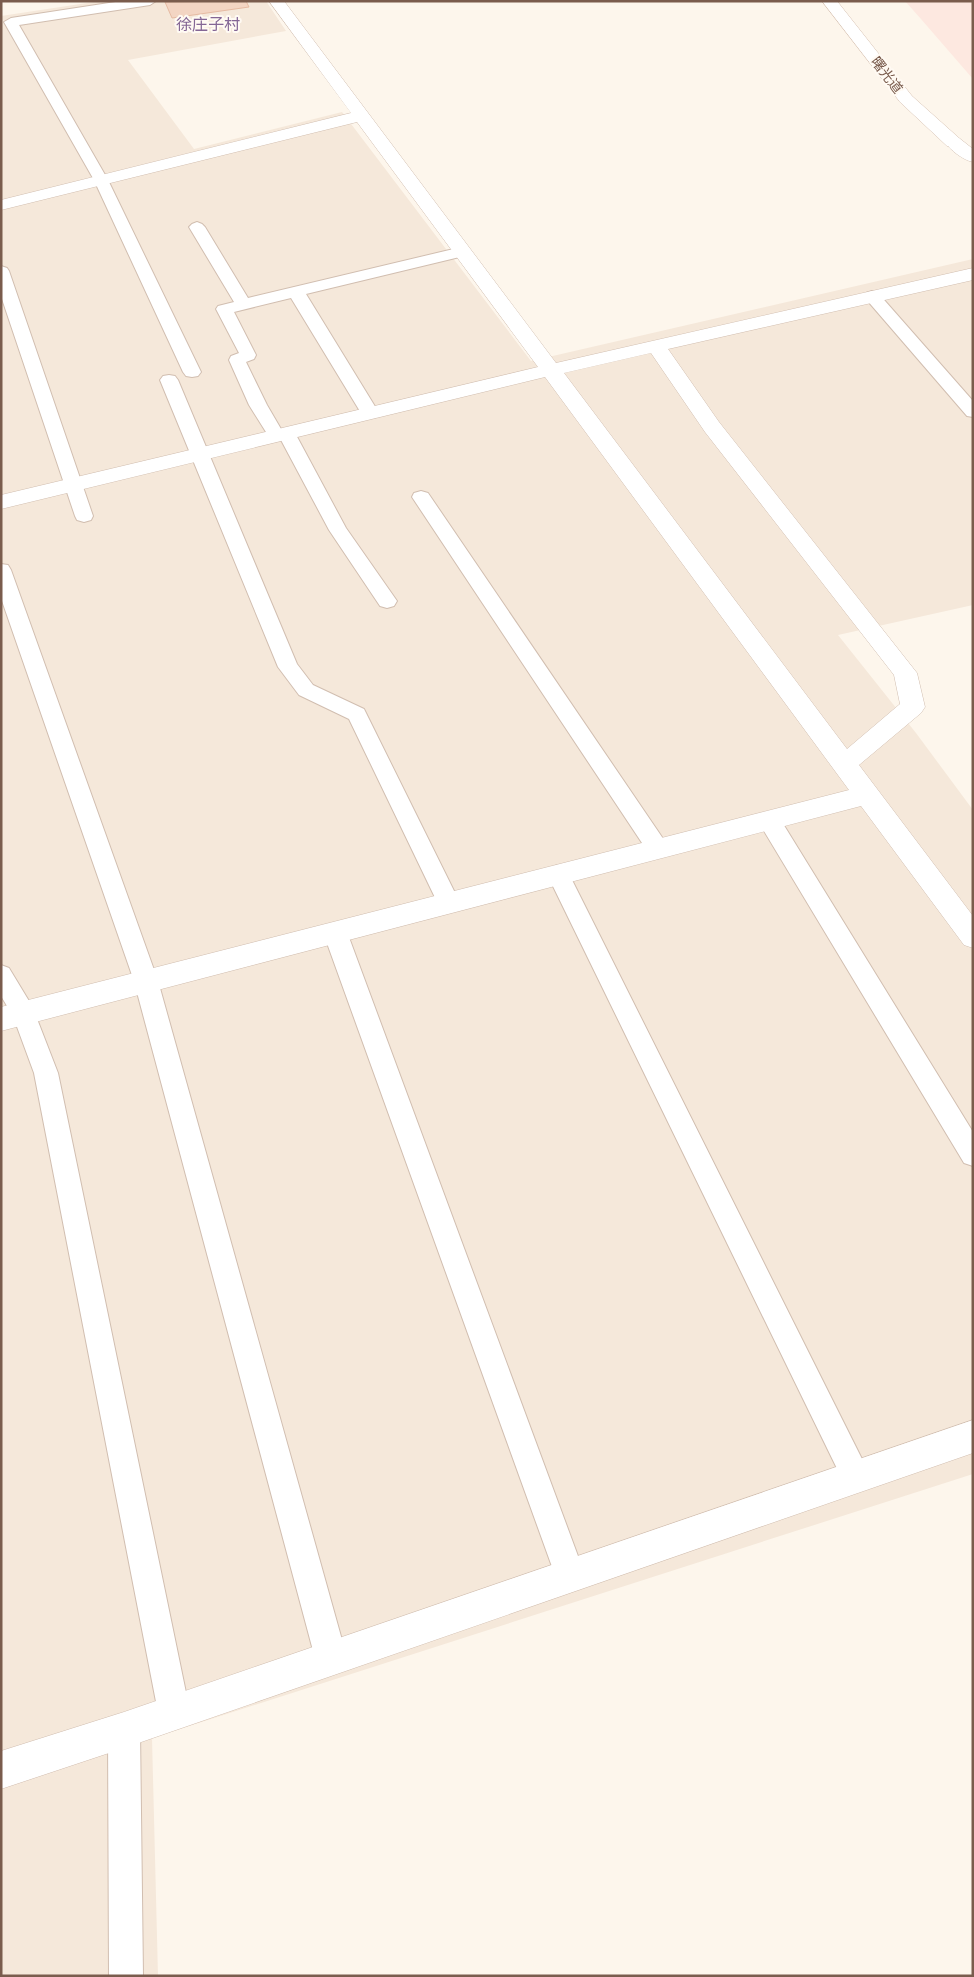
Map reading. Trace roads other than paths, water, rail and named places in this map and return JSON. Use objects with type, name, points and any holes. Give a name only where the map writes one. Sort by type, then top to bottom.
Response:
[{"type":"street","points":[[276,1],[973,937]]},
{"type":"street","name":"曙光道","points":[[829,1],[906,99],[953,142],[973,157]]},
{"type":"street","points":[[1,205],[361,116]]},
{"type":"street","points":[[1,502],[549,370],[973,274]]},
{"type":"street","points":[[656,345],[712,427],[905,674],[913,707],[854,757],[842,763]]},
{"type":"street","points":[[12,1016],[866,795]]},
{"type":"street","points":[[1,1770],[124,1730],[973,1436]]},
{"type":"lane","points":[[150,1],[11,22],[101,180],[192,372]]},
{"type":"lane","points":[[196,227],[244,305]]},
{"type":"lane","points":[[387,601],[338,530],[281,434],[258,405],[237,360],[248,355],[224,309],[462,252]]},
{"type":"lane","points":[[1,270],[84,516]]},
{"type":"lane","points":[[296,292],[370,413]]},
{"type":"lane","points":[[872,296],[973,412]]},
{"type":"lane","points":[[169,380],[288,667],[306,690],[357,714],[449,903]]},
{"type":"lane","points":[[421,497],[658,849]]},
{"type":"lane","points":[[1,570],[146,981],[331,1658]]},
{"type":"lane","points":[[769,820],[973,1154]]},
{"type":"lane","points":[[558,874],[856,1477]]},
{"type":"lane","points":[[335,932],[570,1575]]},
{"type":"lane","points":[[1,975],[12,1016],[46,1073],[174,1712]]},
{"type":"lane","points":[[124,1730],[126,1976]]},
{"type":"district","name":"徐庄子村","points":[[208,24]]}]
